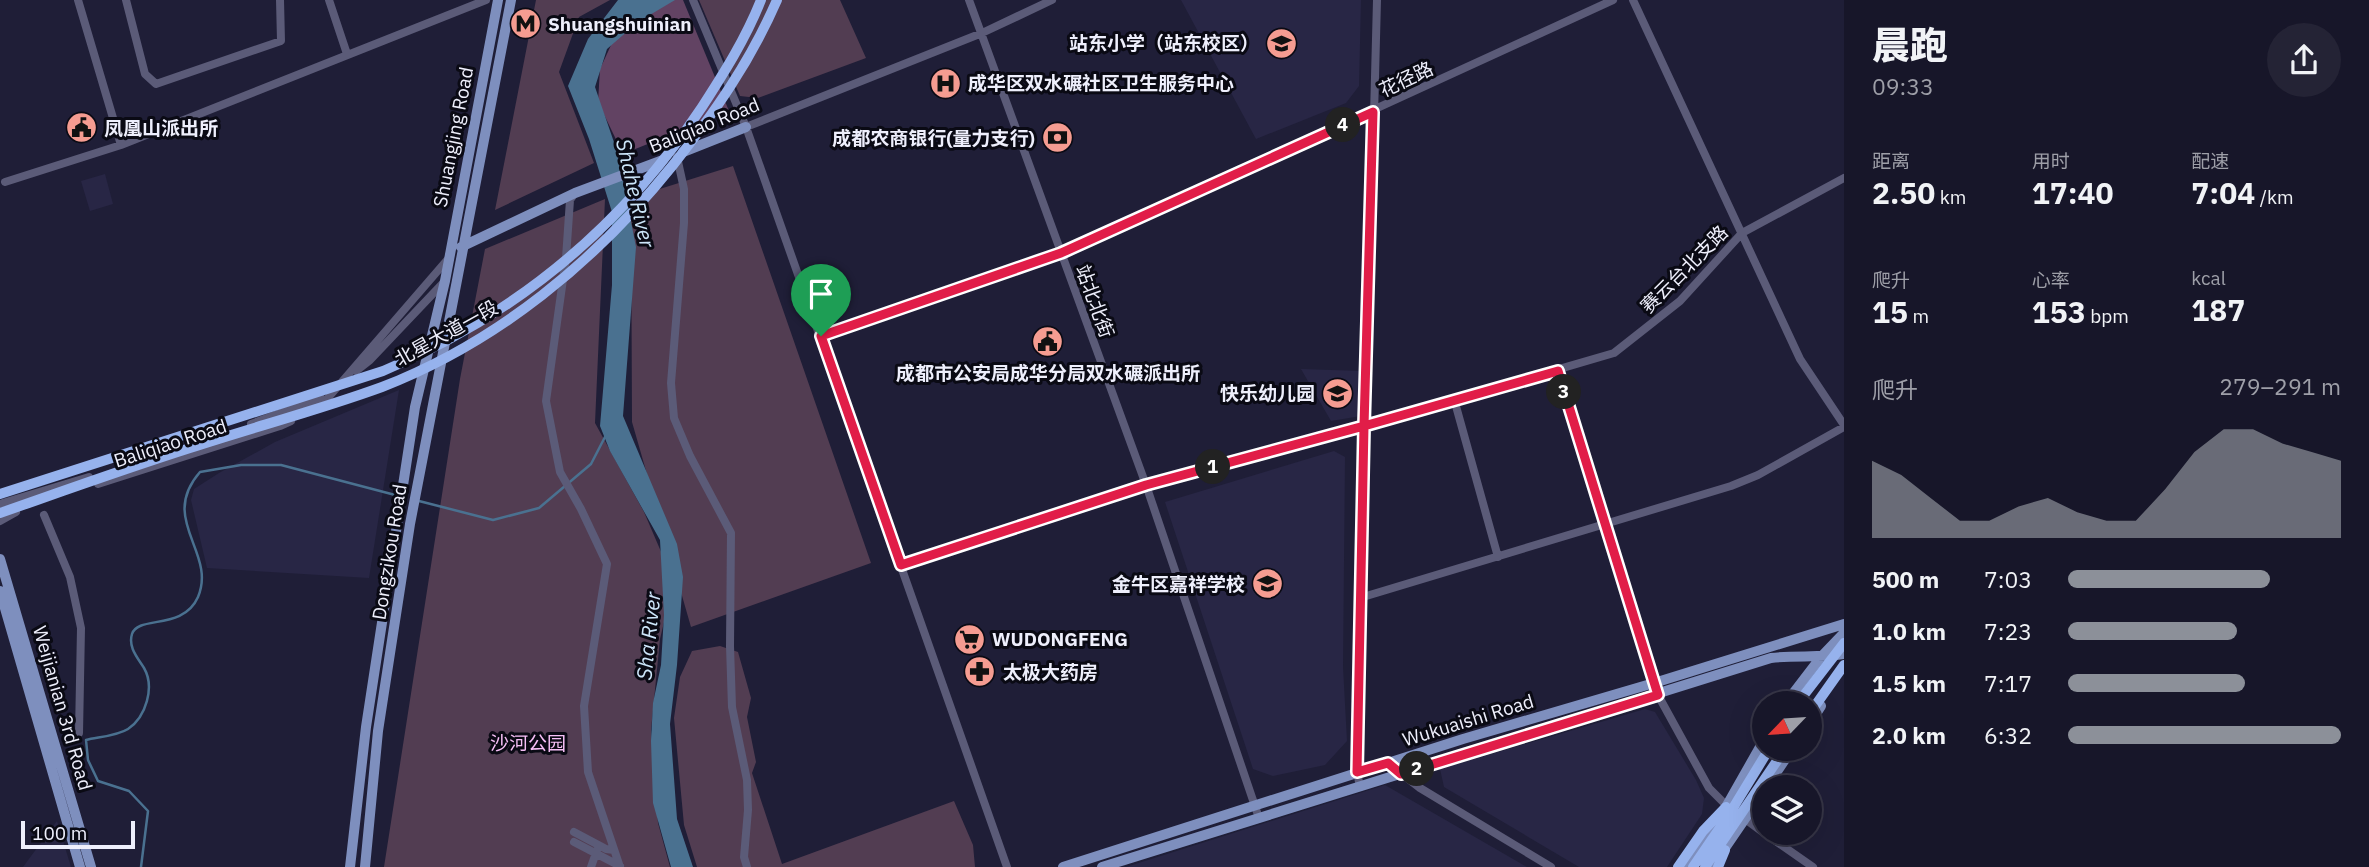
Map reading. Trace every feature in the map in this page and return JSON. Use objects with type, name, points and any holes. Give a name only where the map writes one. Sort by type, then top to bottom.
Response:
[{"type":"highway","name":"北星大道一段","points":[[0,493],[383,372],[418,357],[491,316],[556,270],[614,218],[680,140],[734,56],[761,0]]},
{"type":"highway","name":"北星大道一段","points":[[0,513],[189,448],[383,386],[477,339],[522,311],[611,236],[640,205],[705,125],[739,75],[777,0]]},
{"type":"highway","points":[[1807,691],[1844,643]]},
{"type":"highway","points":[[1822,696],[1844,664]]},
{"type":"highway","points":[[1693,867],[1762,761]]},
{"type":"highway","points":[[1705,867],[1777,761]]},
{"type":"highway","points":[[1678,867],[1703,831],[1726,807]]},
{"type":"highway","points":[[1718,867],[1725,850]]},
{"type":"main road","name":"Shuangjing Road","points":[[444,281],[498,0]]},
{"type":"main road","name":"Shuangjing Road","points":[[464,245],[511,0]]},
{"type":"main road","name":"Baliqiao Road","points":[[448,259],[464,245],[575,193],[746,127]]},
{"type":"main road","name":"Dongzikou Road","points":[[365,867],[378,731],[411,524],[464,245]]},
{"type":"main road","name":"Dongzikou Road","points":[[350,867],[366,727],[404,475],[415,407],[444,281]]},
{"type":"main road","name":"Weijianian 3rd Road","points":[[0,559],[91,867]]},
{"type":"main road","points":[[0,591],[80,867]]},
{"type":"main road","name":"Wukuaishi Road","points":[[1063,867],[1463,739],[1844,624]]},
{"type":"main road","points":[[1795,691],[1821,657],[1844,634]]},
{"type":"main road","name":"Wukuaishi Road","points":[[1102,867],[1771,658],[1844,654]]},
{"type":"main road","points":[[1822,705],[1844,671]]},
{"type":"main road","points":[[1687,867],[1752,761]]},
{"type":"main road","points":[[1712,867],[1752,809]]},
{"type":"street","points":[[78,0],[121,145]]},
{"type":"street","points":[[126,0],[145,74],[156,84],[281,41],[280,0]]},
{"type":"street","points":[[329,0],[347,54]]},
{"type":"street","points":[[5,182],[121,145],[486,0]]},
{"type":"street","points":[[693,0],[746,127],[1007,867]]},
{"type":"street","name":"站北北街","points":[[969,0],[1146,485],[1259,818]]},
{"type":"street","name":"Baliqiao Road","points":[[746,127],[982,33],[1052,0]]},
{"type":"street","points":[[1360,786],[1357,772],[1363,597],[1364,426],[1377,0]]},
{"type":"street","name":"花径路","points":[[821,336],[1061,253],[1613,0]]},
{"type":"street","points":[[1363,597],[1604,526],[1758,475],[1844,426],[1800,359],[1633,0]]},
{"type":"street","points":[[676,154],[684,189],[684,211],[671,383],[674,418],[690,456],[732,533],[732,707],[747,780],[748,810],[744,857],[747,867]]},
{"type":"street","name":"赛云台北支路","points":[[901,565],[1146,485],[1364,426],[1615,353],[1679,301],[1742,233],[1844,178]]},
{"type":"street","points":[[575,193],[570,200],[566,258],[546,401],[560,472],[607,564],[584,706],[588,772],[620,867]]},
{"type":"street","name":"Baliqiao Road","points":[[0,520],[23,508],[280,426],[327,399],[448,259]]},
{"type":"street","name":"Baliqiao Road","points":[[0,504],[164,453],[323,397],[370,360],[444,281]]},
{"type":"street","points":[[1558,371],[1658,695],[1709,789],[1726,807],[1752,825]]},
{"type":"street","name":"Baliqiao Road","points":[[0,493],[225,426],[282,398],[341,383]]},
{"type":"street","points":[[1454,399],[1498,557]]},
{"type":"street","points":[[44,515],[70,577],[81,628],[79,733]]},
{"type":"street","points":[[1388,763],[1420,788],[1551,867]]},
{"type":"street","points":[[574,832],[620,867]]},
{"type":"street","points":[[573,842],[597,849],[614,850]]},
{"type":"street","points":[[1781,845],[1813,867]]},
{"type":"street","points":[[591,867],[597,849]]},
{"type":"shaded area","points":[[666,0],[683,0],[729,111],[623,154],[598,102],[600,69],[612,43],[635,16]]},
{"type":"shaded area","name":"站东小学（站东校区）","points":[[1181,0],[1361,0],[1359,86],[1346,103],[1256,139]]},
{"type":"shaded area","points":[[105,174],[113,204],[90,211],[81,181]]},
{"type":"shaded area","name":"快乐幼儿园","points":[[1301,369],[1362,371],[1361,416],[1331,421]]},
{"type":"shaded area","points":[[399,390],[369,578],[207,568],[191,500],[194,489],[275,442]]},
{"type":"shaded area","name":"金牛区嘉祥学校","points":[[1334,451],[1345,457],[1343,667],[1347,741],[1325,765],[1273,776],[1253,769],[1165,502]]},
{"type":"shaded area","points":[[1645,709],[1655,712],[1704,798],[1702,814],[1667,867],[1579,867],[1444,787],[1440,769]]},
{"type":"shaded area","points":[[1385,785],[1527,867],[1126,867]]},
{"type":"shaded area","points":[[57,821],[71,867],[23,867]]},
{"type":"green space","points":[[536,0],[610,0],[579,17],[559,72],[594,163],[495,210]]},
{"type":"green space","points":[[699,0],[840,0],[866,58],[758,98],[740,96]]},
{"type":"green space","points":[[733,166],[871,563],[691,627],[632,422],[631,198]]},
{"type":"green space","name":"沙河公园","points":[[605,199],[595,423],[644,512],[662,554],[665,618],[660,639],[651,730],[658,823],[670,867],[384,867],[460,379],[485,249]]},
{"type":"green space","points":[[720,646],[738,652],[751,698],[747,717],[756,762],[752,773],[782,864],[954,801],[973,845],[975,867],[697,867],[684,825],[674,718],[680,677],[692,651]]},
{"type":"water","points":[[618,0],[675,0],[638,22],[607,49],[595,87],[617,151],[636,247],[623,416],[677,544],[683,577],[670,724],[677,819],[693,867],[671,867],[653,803],[653,703],[661,665],[664,615],[660,540],[610,451],[600,426],[612,285],[612,212],[589,139],[568,86],[588,39]]},
{"type":"waterway","points":[[419,501],[493,520],[539,508],[591,464],[606,435]]},
{"type":"waterway","points":[[141,867],[148,811],[129,791],[98,781],[88,760],[86,740],[128,729],[144,709],[149,684],[144,668],[132,648],[131,639],[136,628],[172,619],[191,608],[198,597],[202,581],[200,565],[186,521],[185,505],[189,489],[200,472],[241,465],[281,465],[399,496]]},
{"type":"place","name":"Shuangshuinian","points":[[525,24]]},
{"type":"place","name":"站东小学（站东校区）","points":[[1282,43]]},
{"type":"place","name":"成华区双水碾社区卫生服务中心","points":[[945,83]]},
{"type":"place","name":"凤凰山派出所","points":[[81,128]]},
{"type":"place","name":"成都农商银行(量力支行)","points":[[1058,138]]},
{"type":"place","name":"成都市公安局成华分局双水碾派出所","points":[[1048,342]]},
{"type":"place","name":"快乐幼儿园","points":[[1338,393]]},
{"type":"place","name":"金牛区嘉祥学校","points":[[1268,584]]},
{"type":"place","name":"WUDONGFENG","points":[[969,639]]},
{"type":"place","name":"太极大药房","points":[[980,672]]},
{"type":"route","points":[[821,336],[901,565],[1146,485],[1364,426],[1363,597],[1357,772],[1388,763],[1401,774],[1658,695],[1558,371],[1364,426],[1373,112],[1061,253],[821,336]]},
{"type":"water label","name":"Shahe River","points":[[636,193]]},
{"type":"water label","name":"Sha River","points":[[648,636]]}]
